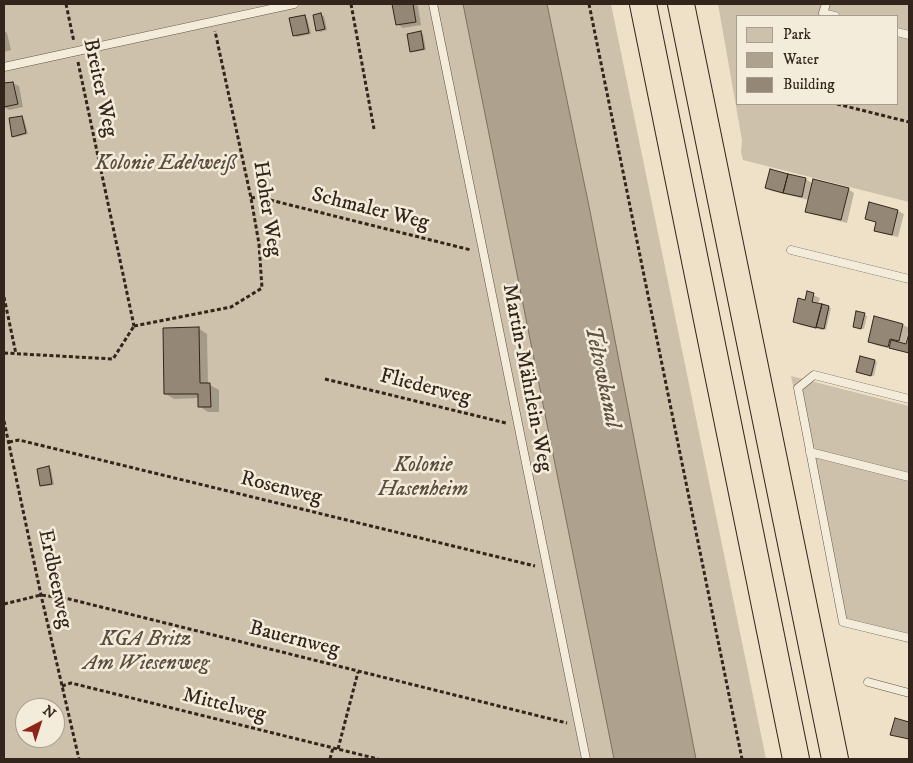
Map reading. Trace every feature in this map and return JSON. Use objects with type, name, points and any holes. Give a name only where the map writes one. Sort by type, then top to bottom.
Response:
[{"type":"highway","points":[[642,4],[796,759]]},
{"type":"highway","points":[[681,4],[835,759]]},
{"type":"lane","points":[[4,67],[294,4]]},
{"type":"lane","name":"Martin-Mährlein-Weg","points":[[434,4],[586,759]]},
{"type":"lane","points":[[826,4],[823,13],[831,15]]},
{"type":"lane","points":[[791,250],[909,279]]},
{"type":"lane","points":[[909,399],[814,375],[798,388],[843,622],[909,638]]},
{"type":"lane","points":[[810,452],[909,477]]},
{"type":"lane","points":[[868,682],[909,693]]},
{"type":"path","name":"Breiter Weg","points":[[66,4],[134,326]]},
{"type":"path","points":[[351,4],[374,129]]},
{"type":"path","points":[[589,4],[742,759]]},
{"type":"path","name":"Hoher Weg","points":[[134,326],[231,307],[262,288],[259,244],[251,198],[213,21]]},
{"type":"path","points":[[840,105],[909,122]]},
{"type":"path","name":"Schmaler Weg","points":[[251,198],[258,198],[470,250],[483,250]]},
{"type":"path","points":[[4,297],[16,354]]},
{"type":"path","points":[[4,353],[113,359],[134,326]]},
{"type":"path","name":"Fliederweg","points":[[325,379],[508,424],[517,421]]},
{"type":"path","name":"Erdbeerweg","points":[[4,420],[41,595],[79,759]]},
{"type":"path","name":"Rosenweg","points":[[9,442],[19,440],[536,566],[546,564]]},
{"type":"path","name":"Bauernweg","points":[[4,604],[41,595],[69,600],[567,723],[578,721]]},
{"type":"path","points":[[338,749],[358,672]]},
{"type":"path","name":"Mittelweg","points":[[62,686],[71,683],[378,759]]},
{"type":"path","points":[[330,759],[333,748]]},
{"type":"green space","points":[[4,4],[463,4],[614,759],[4,759]]},
{"type":"green space","points":[[547,4],[611,4],[766,759],[696,759],[590,211]]},
{"type":"green space","points":[[718,4],[909,4],[909,202],[743,160],[741,152],[742,140]]},
{"type":"green space","points":[[791,376],[909,406],[909,643],[842,626]]},
{"type":"water","name":"Teltowkanal","points":[[463,4],[547,4],[590,211],[696,759],[614,759]]},
{"type":"building","points":[[392,4],[413,4],[416,22],[396,25]]},
{"type":"building","points":[[321,13],[325,29],[316,31],[313,15]]},
{"type":"building","points":[[305,15],[309,33],[293,36],[289,18]]},
{"type":"building","points":[[421,31],[424,49],[410,52],[407,34]]},
{"type":"building","points":[[13,82],[18,104],[4,107],[4,83]]},
{"type":"building","points":[[22,116],[26,133],[12,137],[9,118]]},
{"type":"building","points":[[770,169],[788,174],[783,193],[765,188]]},
{"type":"building","points":[[788,174],[806,178],[802,197],[783,193]]},
{"type":"building","points":[[813,179],[849,188],[841,220],[805,212]]},
{"type":"building","points":[[869,202],[898,210],[892,235],[874,231],[876,222],[865,219]]},
{"type":"building","points":[[807,291],[814,293],[812,302],[822,304],[816,328],[793,322],[798,298],[805,300]]},
{"type":"building","points":[[822,304],[829,306],[824,329],[816,327]]},
{"type":"building","points":[[856,311],[865,313],[861,329],[853,327]]},
{"type":"building","points":[[874,316],[903,324],[899,341],[890,339],[888,347],[868,342]]},
{"type":"building","points":[[199,327],[200,383],[210,383],[211,407],[198,407],[198,394],[164,394],[163,328]]},
{"type":"building","points":[[909,333],[909,353],[889,348],[891,340],[906,344]]},
{"type":"building","points":[[860,356],[875,360],[871,376],[856,372]]},
{"type":"building","points":[[49,466],[52,484],[40,486],[37,469]]},
{"type":"building","points":[[895,718],[909,722],[909,739],[890,735]]},
{"type":"park label","name":"Kolonie Edelweiß","points":[[166,165]]},
{"type":"park label","name":"Kolonie Hasenheim","points":[[423,479]]},
{"type":"park label","name":"KGA Britz Am Wiesenweg","points":[[146,653]]}]
